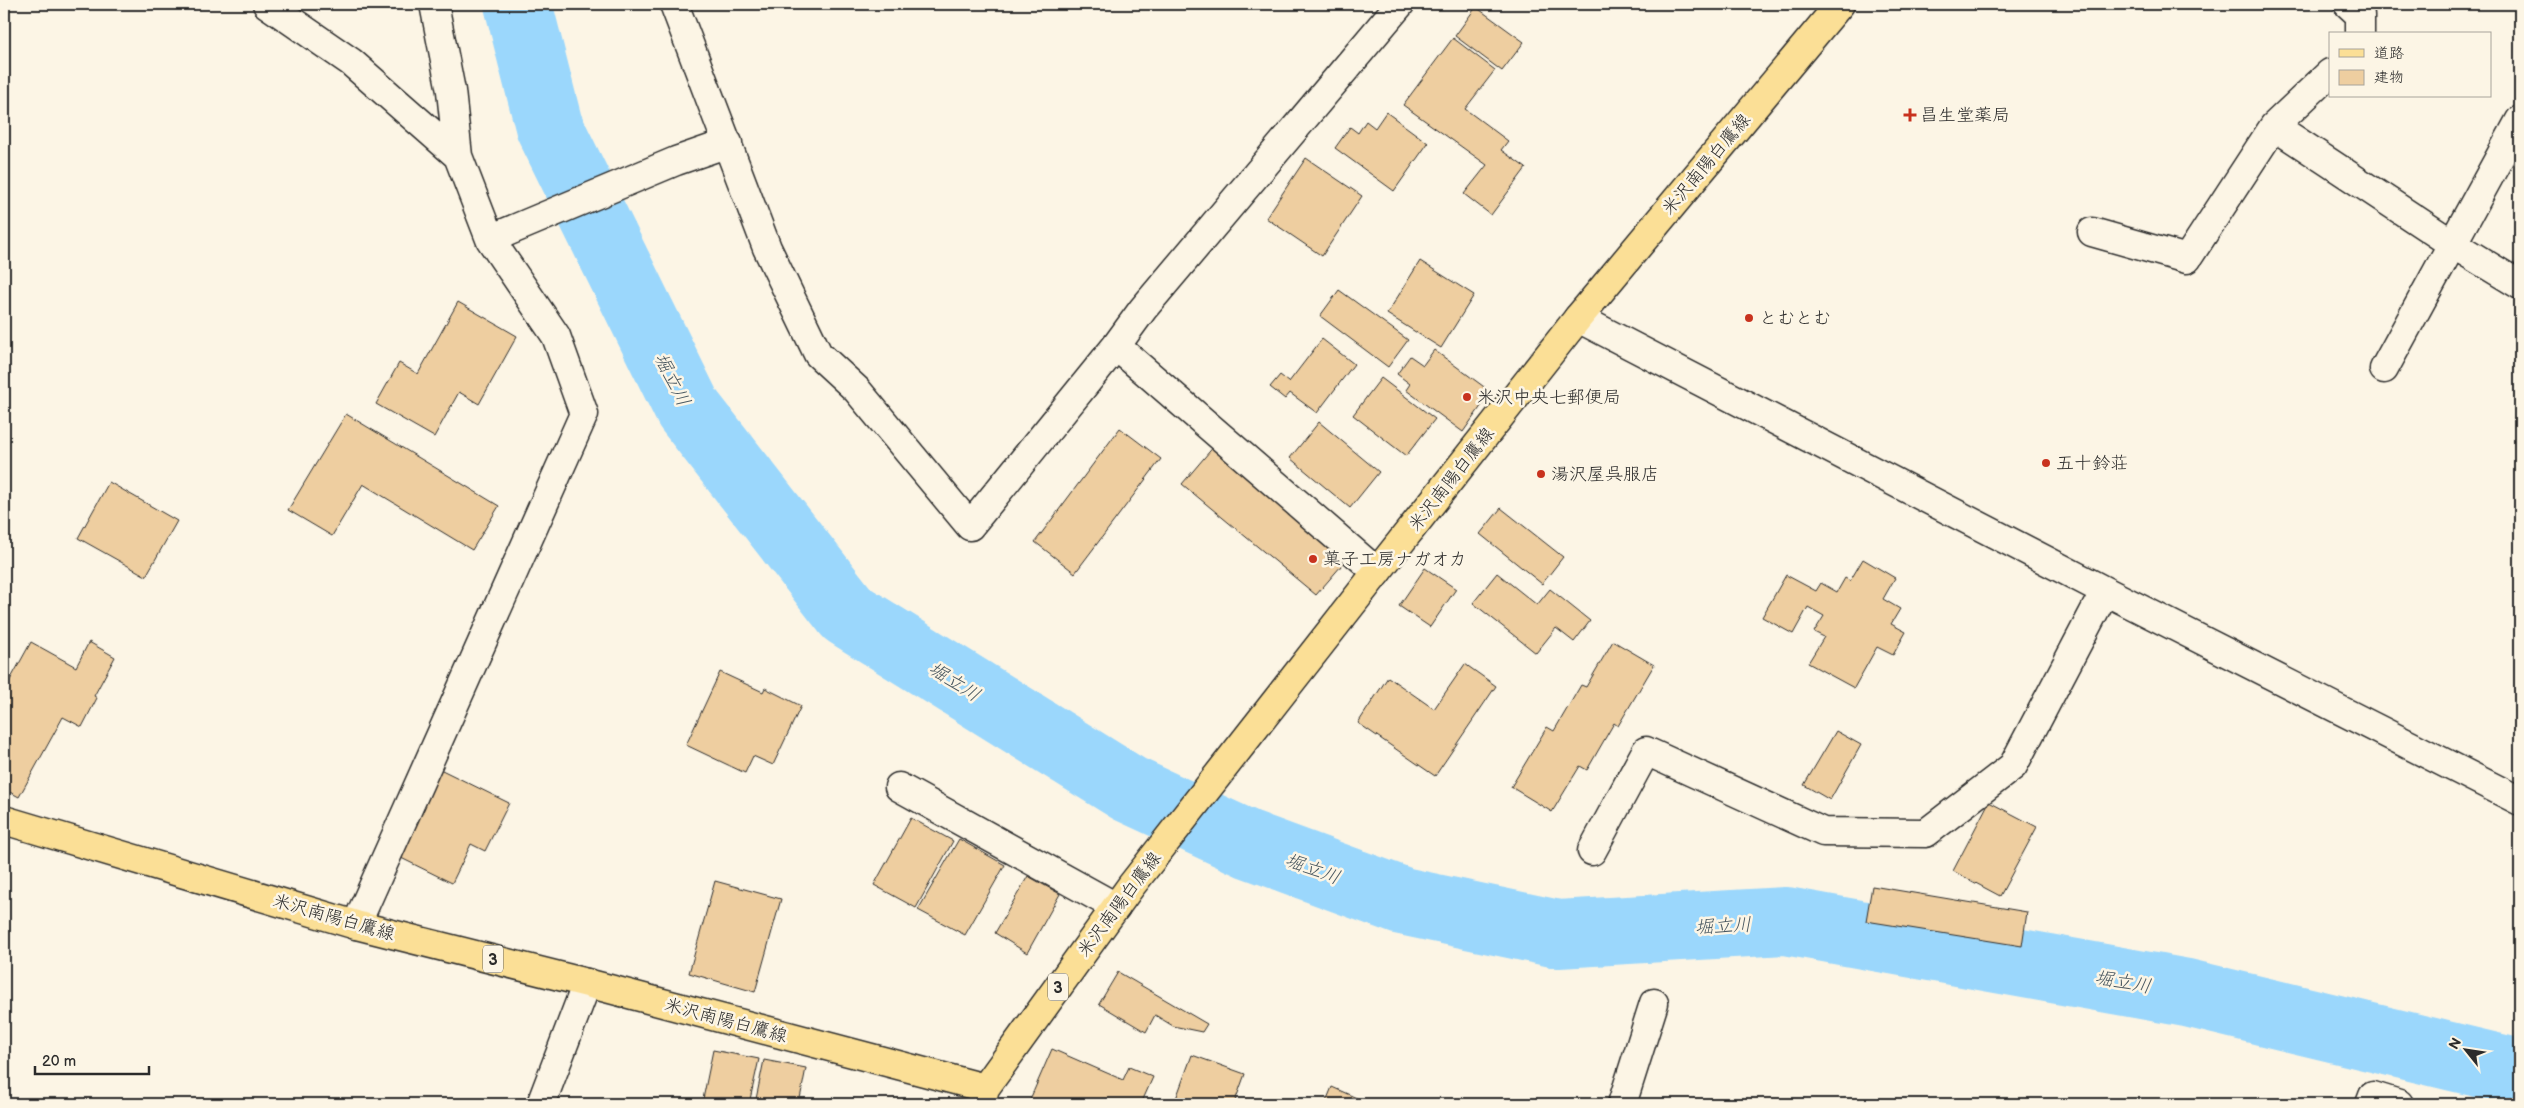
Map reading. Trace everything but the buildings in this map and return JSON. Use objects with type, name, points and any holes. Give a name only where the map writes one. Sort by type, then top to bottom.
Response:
[{"type":"main road","name":"米沢南陽白鷹線","points":[[4,821],[356,925],[587,983],[983,1096],[1123,896],[1210,783],[1578,318],[1840,4]]},
{"type":"street","points":[[268,4],[351,62],[458,156]]},
{"type":"street","points":[[356,925],[584,414],[556,336],[499,235],[458,156],[451,92],[434,4]]},
{"type":"street","points":[[674,4],[767,248],[818,354],[857,390],[970,526],[1116,346],[1143,309],[1400,4]]},
{"type":"street","points":[[2348,4],[2360,15],[2360,32]]},
{"type":"street","points":[[2092,232],[2187,259],[2274,126],[2329,74]]},
{"type":"street","points":[[2384,369],[2451,243],[2520,120]]},
{"type":"street","points":[[2274,126],[2451,243],[2520,285]]},
{"type":"street","points":[[499,235],[676,161],[728,143]]},
{"type":"street","points":[[1578,318],[2105,591],[2520,801]]},
{"type":"street","points":[[1116,346],[1377,572]]},
{"type":"street","points":[[1592,851],[1646,751],[1823,832],[1926,833],[2013,766],[2105,591]]},
{"type":"street","points":[[899,788],[1123,896]]},
{"type":"street","points":[[542,1104],[587,983]]},
{"type":"street","points":[[1622,1104],[1654,1003]]},
{"type":"street","points":[[2370,1104],[2373,1096],[2399,1104]]},
{"type":"waterway","name":"堀立川","points":[[518,4],[549,126],[688,409],[848,614],[1129,789],[1248,844],[1402,901],[1558,934],[1786,921],[2187,993],[2520,1073]]},
{"type":"place","name":"昌生堂薬局","points":[[1910,115]]},
{"type":"place","name":"とむとむ","points":[[1749,318]]},
{"type":"place","name":"米沢中央七郵便局","points":[[1467,397]]},
{"type":"place","name":"五十鈴荘","points":[[2046,463]]},
{"type":"place","name":"湯沢屋呉服店","points":[[1541,474]]},
{"type":"place","name":"菓子工房ナガオカ","points":[[1313,559]]}]
